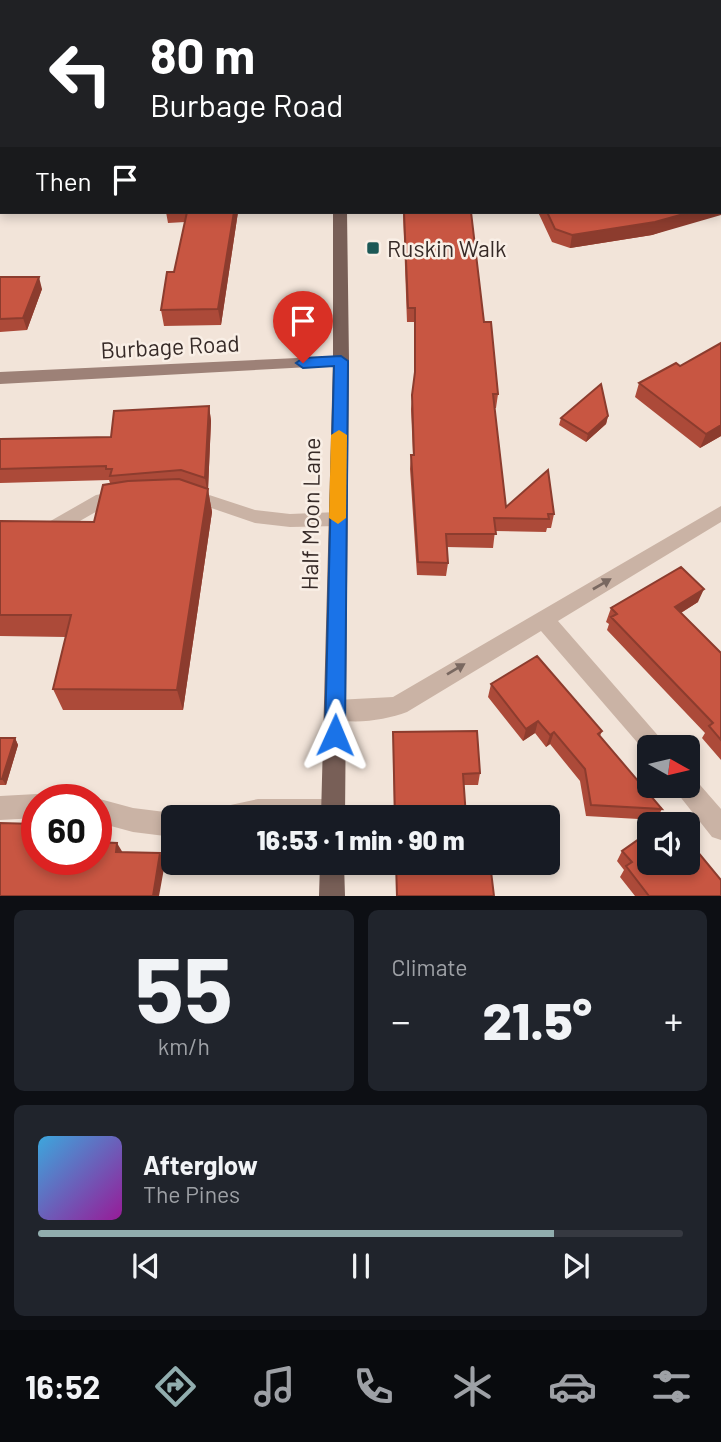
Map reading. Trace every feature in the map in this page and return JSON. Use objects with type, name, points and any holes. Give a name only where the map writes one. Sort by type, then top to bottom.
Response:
[{"type":"main road","name":"Half Moon Lane","points":[[333,805],[341,361],[340,214]]},
{"type":"main road","points":[[332,875],[332,896]]},
{"type":"street","name":"Burbage Road","points":[[0,378],[341,361]]},
{"type":"street","points":[[336,710],[386,709],[399,705],[721,513]]},
{"type":"street","points":[[542,618],[643,735]]},
{"type":"street","points":[[695,798],[721,828]]},
{"type":"street","points":[[0,808],[21,807]]},
{"type":"street","points":[[112,814],[161,824]]},
{"type":"lane","points":[[172,494],[211,500],[242,513],[278,521],[338,519]]},
{"type":"lane","points":[[33,534],[44,533],[102,500],[134,495]]},
{"type":"building","points":[[187,214],[234,214],[218,309],[161,310],[167,272],[174,272]]},
{"type":"building","points":[[404,214],[471,214],[484,322],[491,322],[498,394],[493,394],[506,507],[548,470],[554,514],[548,514],[549,519],[494,518],[496,534],[446,534],[448,563],[418,562],[411,455],[414,455],[412,395],[415,372],[415,308],[408,308]]},
{"type":"building","points":[[548,214],[684,214],[655,222],[572,235],[555,229]]},
{"type":"building","points":[[0,277],[39,277],[23,318],[0,319]]},
{"type":"building","points":[[721,343],[721,425],[706,434],[639,383],[676,363],[680,366]]},
{"type":"building","points":[[601,384],[608,416],[588,434],[561,418]]},
{"type":"building","points":[[209,406],[205,478],[181,470],[110,476],[112,469],[106,469],[106,466],[0,469],[0,439],[111,437],[114,411]]},
{"type":"building","points":[[179,479],[208,489],[177,690],[53,689],[71,615],[0,615],[0,521],[94,522],[103,485]]},
{"type":"building","points":[[681,567],[704,589],[675,607],[721,653],[721,740],[709,726],[713,723],[611,617],[617,614],[611,608]]},
{"type":"building","points":[[537,656],[602,731],[598,734],[637,780],[637,798],[653,798],[662,809],[591,805],[585,769],[554,732],[550,735],[538,721],[526,729],[491,684]]},
{"type":"building","points":[[477,731],[480,773],[463,774],[465,805],[395,805],[393,732]]},
{"type":"building","points":[[0,738],[15,738],[2,779],[0,779]]},
{"type":"building","points":[[0,823],[21,824],[21,875],[112,875],[112,843],[117,843],[116,852],[160,853],[153,896],[0,896]]},
{"type":"building","points":[[637,840],[637,875],[700,875],[700,855],[721,880],[721,896],[649,896],[626,866],[632,862],[622,851]]},
{"type":"building","points":[[396,875],[491,875],[494,896],[397,896]]},
{"type":"slow traffic","points":[[338,518],[339,435]]},
{"type":"place","name":"Ruskin Walk","points":[[373,248]]},
{"type":"route","points":[[303,363],[341,361],[335,735]]}]
